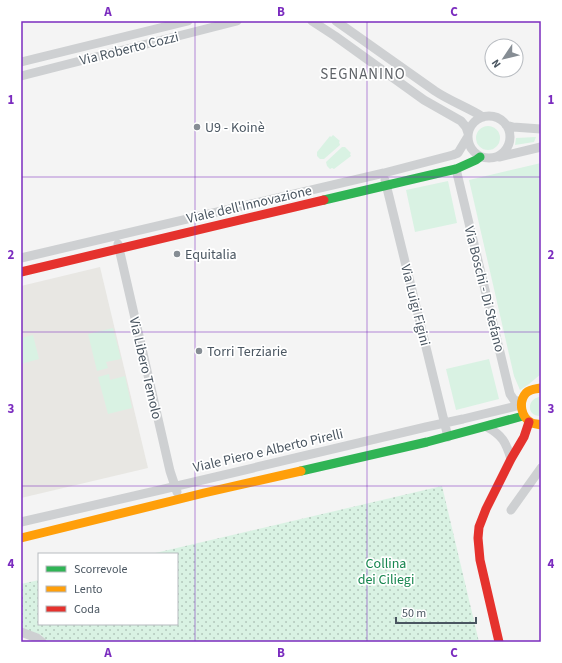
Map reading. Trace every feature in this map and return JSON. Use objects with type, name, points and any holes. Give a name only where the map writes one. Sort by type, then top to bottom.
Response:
[{"type":"street","name":"Via Roberto Cozzi","points":[[21,62],[188,21]]},
{"type":"street","name":"Via Roberto Cozzi","points":[[21,76],[237,21]]},
{"type":"street","points":[[312,21],[424,100],[461,121],[466,127],[469,144],[472,150],[480,157],[496,157],[541,147]]},
{"type":"street","points":[[336,21],[435,91],[483,117]]},
{"type":"street","points":[[468,135],[472,123],[483,117],[490,116],[495,117],[506,125],[513,127],[541,130]]},
{"type":"street","points":[[496,157],[504,152],[508,145],[510,137],[506,125]]},
{"type":"street","name":"Viale dell'Innovazione","points":[[21,258],[384,173],[453,155],[458,153],[468,135]]},
{"type":"street","name":"Viale dell'Innovazione","points":[[21,272],[456,169],[480,157]]},
{"type":"street","name":"Via Boschi - Di Stefano","points":[[456,169],[510,394],[514,400],[521,404]]},
{"type":"street","name":"Via Luigi Figini","points":[[384,173],[448,437]]},
{"type":"street","name":"Via Libero Temolo","points":[[116,236],[170,471],[179,499]]},
{"type":"street","points":[[541,388],[536,388],[528,392],[524,396],[521,404],[521,410],[526,419],[534,424],[541,425]]},
{"type":"street","name":"Viale Piero e Alberto Pirelli","points":[[21,522],[463,419],[521,404]]},
{"type":"street","points":[[499,642],[480,560],[478,538],[479,527],[511,458],[524,437],[526,419]]},
{"type":"street","name":"Viale Piero e Alberto Pirelli","points":[[21,538],[179,499],[526,419]]},
{"type":"street","points":[[486,427],[500,436],[511,458]]},
{"type":"street","points":[[511,510],[541,468]]},
{"type":"street","points":[[21,632],[37,638],[42,642]]},
{"type":"shaded area","points":[[100,267],[148,468],[21,498],[21,286]]},
{"type":"green space","points":[[488,126],[497,129],[500,138],[497,147],[488,150],[479,147],[476,138],[479,129]]},
{"type":"green space","points":[[333,135],[340,141],[340,145],[324,159],[320,159],[317,156],[317,152],[330,136],[331,137]]},
{"type":"green space","points":[[536,137],[534,142],[515,145],[516,138]]},
{"type":"green space","points":[[342,147],[345,147],[351,153],[351,156],[334,169],[330,169],[326,162]]},
{"type":"green space","points":[[541,163],[541,374],[520,390],[514,376],[469,180]]},
{"type":"green space","points":[[448,181],[457,223],[415,232],[406,190]]},
{"type":"green space","points":[[113,328],[121,359],[106,362],[108,368],[97,371],[88,334]]},
{"type":"green space","points":[[33,335],[39,359],[21,364],[21,338]]},
{"type":"green space","points":[[489,359],[499,399],[456,410],[446,369]]},
{"type":"green space","points":[[109,374],[110,380],[125,376],[132,408],[108,414],[98,377]]},
{"type":"green space","points":[[539,397],[541,398],[541,416],[536,416],[531,411],[530,405],[532,401]]},
{"type":"green space","name":"Collina dei Ciliegi","points":[[442,486],[479,642],[47,642],[41,635],[21,628],[21,584],[38,580],[38,625],[178,625],[178,553],[155,553]]},
{"type":"traffic: fast","points":[[324,200],[456,169],[480,157]]},
{"type":"traffic: fast","points":[[301,471],[427,442],[523,416]]},
{"type":"traffic: slow","points":[[541,388],[531,390],[526,393],[521,405],[523,414],[528,421],[541,425]]},
{"type":"traffic: slow","points":[[21,538],[301,471]]},
{"type":"traffic: jam","points":[[21,272],[324,200]]},
{"type":"traffic: jam","points":[[499,642],[480,560],[478,538],[479,527],[486,509],[511,459],[524,437],[529,422]]},
{"type":"place","name":"U9 - Koinè","points":[[197,127]]},
{"type":"place","name":"Equitalia","points":[[177,254]]},
{"type":"place","name":"Torri Terziarie","points":[[199,351]]},
{"type":"district","name":"SEGNANINO","points":[[363,74]]}]
